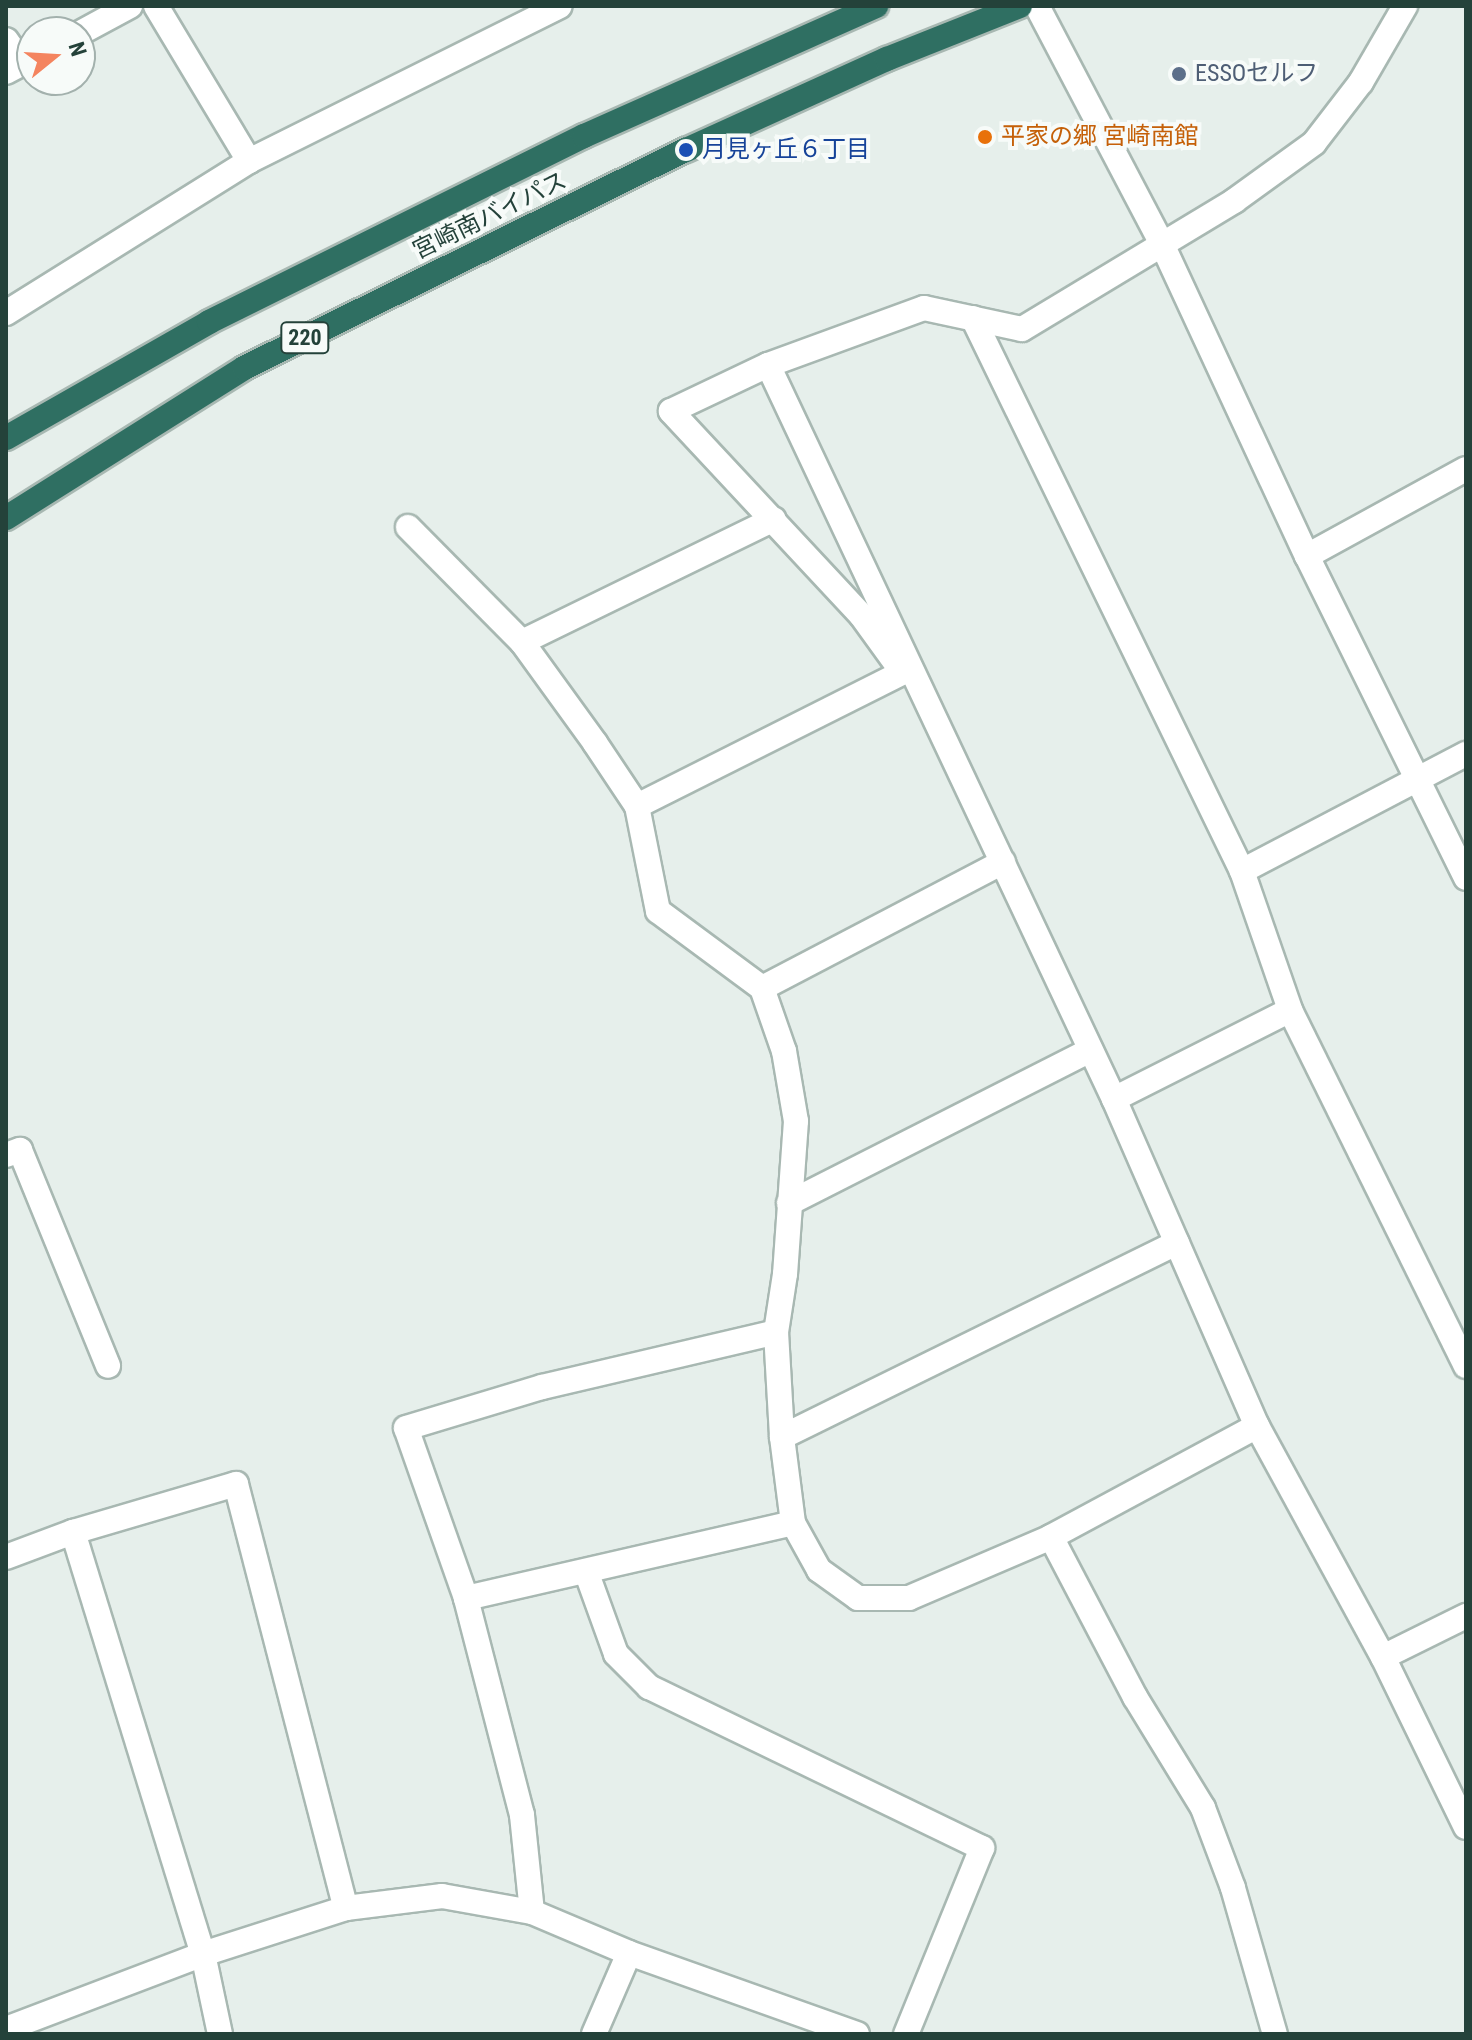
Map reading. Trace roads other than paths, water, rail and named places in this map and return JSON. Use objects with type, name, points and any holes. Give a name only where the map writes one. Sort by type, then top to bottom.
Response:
[{"type":"highway","name":"宮崎南バイパス","points":[[6,438],[209,322],[278,287],[598,129],[876,6]]},
{"type":"highway","name":"宮崎南バイパス","points":[[6,518],[244,368],[686,150],[887,59],[1020,6]]},
{"type":"street","points":[[96,24],[130,6]]},
{"type":"street","points":[[156,6],[249,161]]},
{"type":"street","points":[[6,313],[249,161],[560,6]]},
{"type":"street","points":[[1037,6],[1162,244],[1307,556],[1466,878]]},
{"type":"street","points":[[930,713],[861,615],[671,411],[768,365],[924,308],[1022,329],[1234,201],[1314,143],[1361,82],[1405,6]]},
{"type":"street","points":[[6,40],[16,58]]},
{"type":"street","points":[[973,318],[1242,871],[1290,1010],[1466,1366]]},
{"type":"street","points":[[768,365],[1114,1099],[1257,1426],[1383,1657],[1466,1827]]},
{"type":"street","points":[[1307,556],[1466,469]]},
{"type":"street","points":[[522,642],[774,519]]},
{"type":"street","points":[[408,527],[522,642],[637,806],[658,911],[762,988],[784,1051],[796,1121],[785,1274],[776,1332],[782,1437],[793,1523],[819,1570],[858,1598],[909,1598],[1051,1537],[1257,1426]]},
{"type":"street","points":[[637,806],[902,673]]},
{"type":"street","points":[[1242,871],[1466,754]]},
{"type":"street","points":[[762,988],[1003,862]]},
{"type":"street","points":[[1114,1099],[1290,1010]]},
{"type":"street","points":[[789,1203],[1090,1050]]},
{"type":"street","points":[[6,1155],[20,1150],[108,1366]]},
{"type":"street","points":[[782,1437],[1177,1243]]},
{"type":"street","points":[[532,1912],[522,1815],[466,1598],[406,1428],[542,1387],[776,1332]]},
{"type":"street","points":[[6,1557],[73,1532],[236,1484],[346,1908]]},
{"type":"street","points":[[466,1598],[793,1523]]},
{"type":"street","points":[[73,1532],[203,1954],[220,2034]]},
{"type":"street","points":[[1051,1537],[1135,1697],[1203,1808],[1233,1888],[1275,2034]]},
{"type":"street","points":[[586,1571],[616,1654],[649,1687],[982,1848],[906,2034]]},
{"type":"street","points":[[1383,1657],[1466,1616]]},
{"type":"street","points":[[10,2023],[203,1954],[346,1908],[442,1896],[532,1912],[629,1953],[857,2034]]},
{"type":"street","points":[[594,2034],[629,1953]]},
{"type":"place","name":"ESSOセルフ","points":[[1179,74]]},
{"type":"place","name":"平家の郷 宮崎南館","points":[[985,137]]},
{"type":"place","name":"月見ヶ丘６丁目","points":[[686,150]]}]
